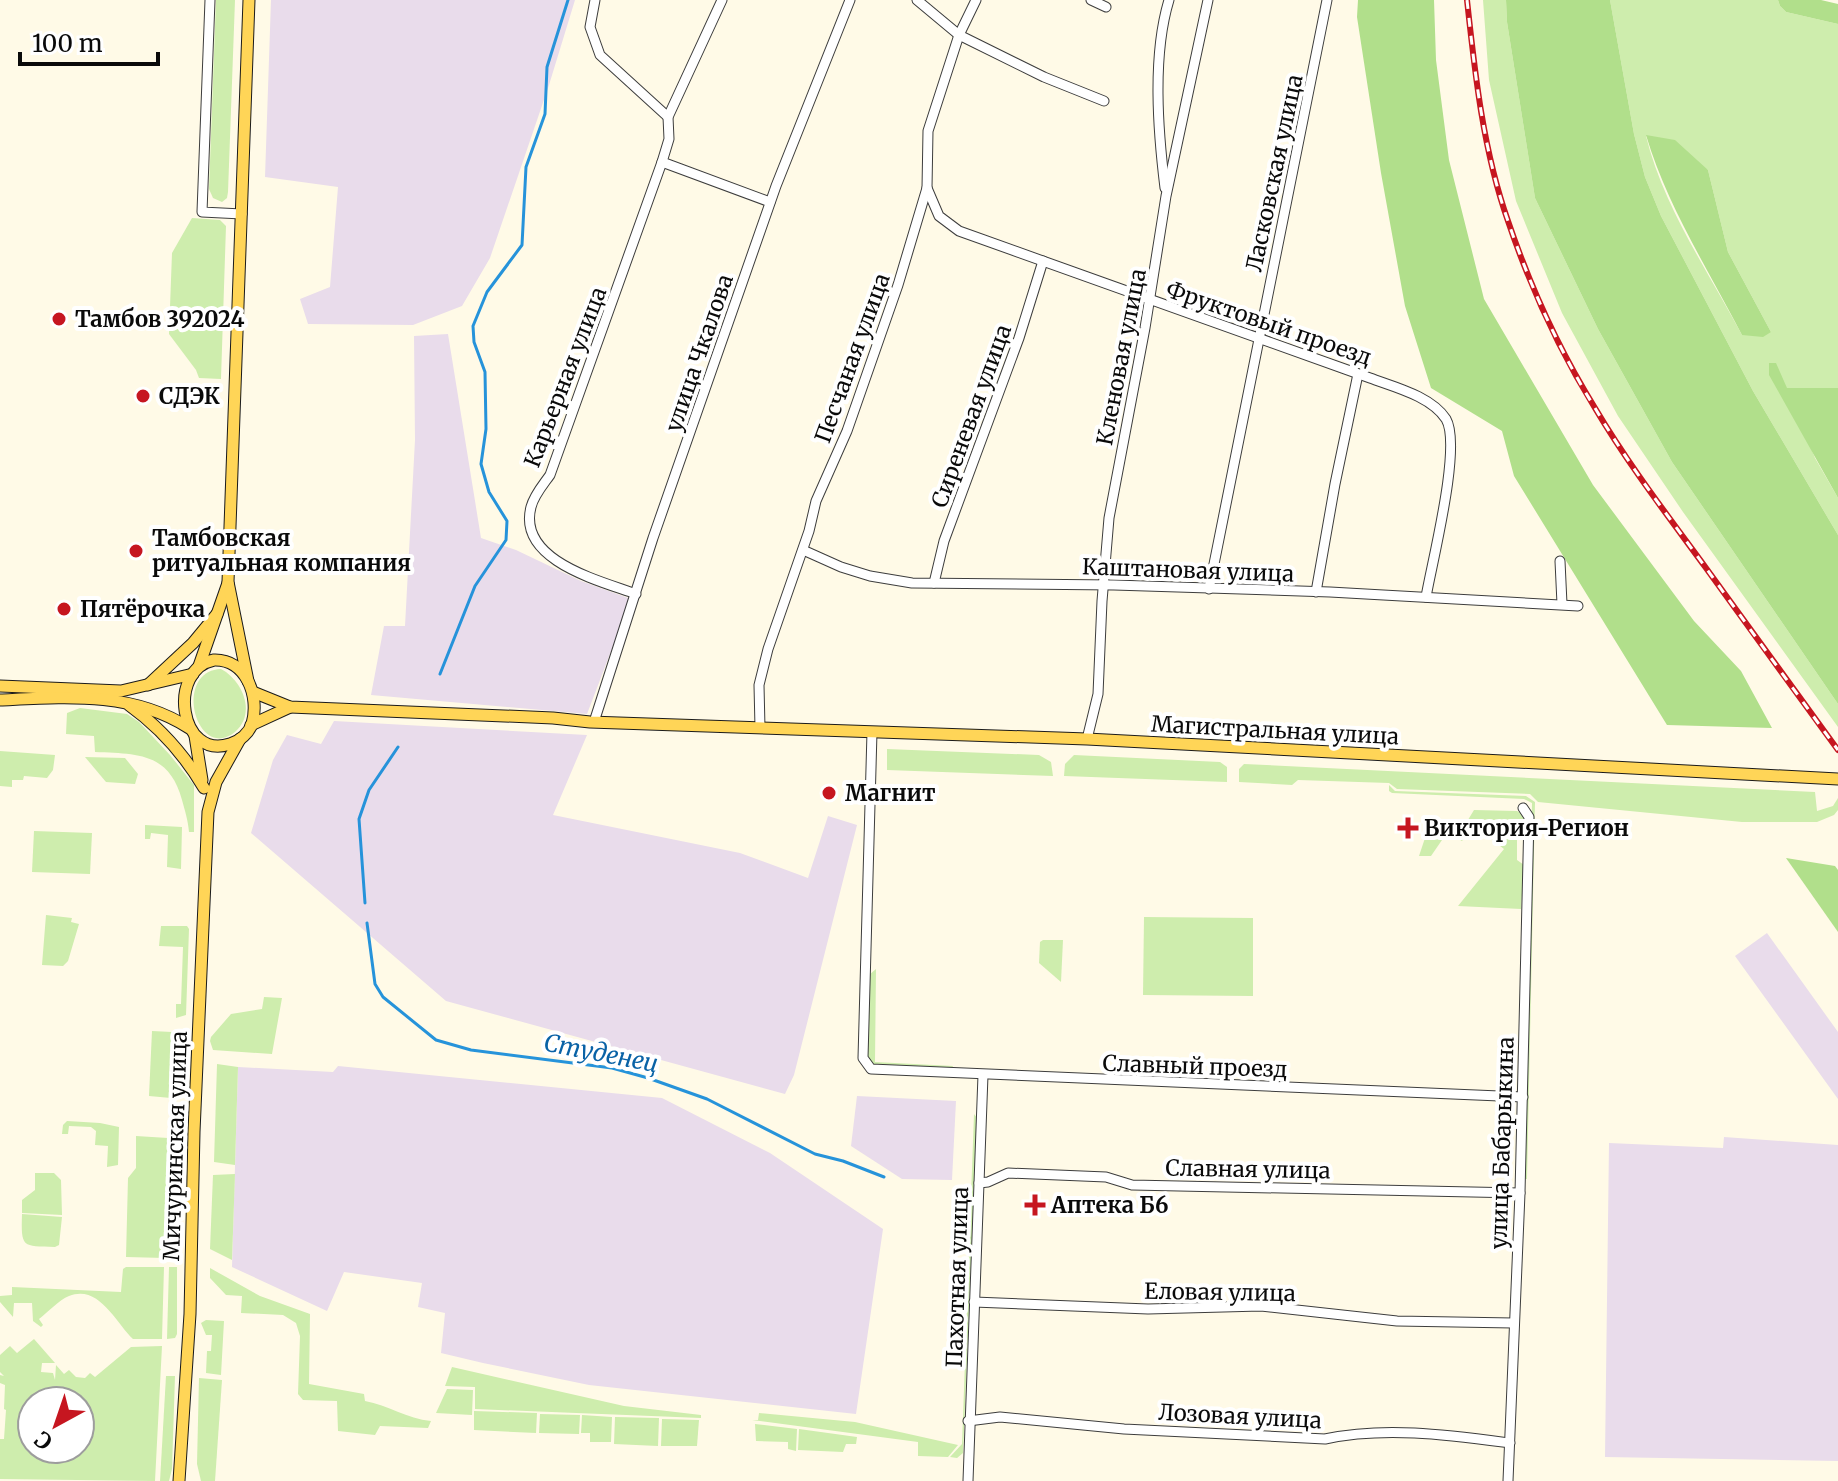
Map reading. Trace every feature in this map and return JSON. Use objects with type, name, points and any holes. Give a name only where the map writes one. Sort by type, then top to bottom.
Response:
[{"type":"main road","points":[[0,686],[94,695],[154,709],[211,745],[222,746],[240,739],[251,725],[255,707],[228,582],[249,0]]},
{"type":"main road","points":[[192,732],[184,707],[185,695],[228,582]]},
{"type":"main road","points":[[147,685],[193,643],[217,614]]},
{"type":"main road","points":[[0,700],[121,691],[196,670],[214,660],[226,661],[242,672],[251,687],[290,707]]},
{"type":"main road","points":[[126,702],[174,744],[204,788]]},
{"type":"main road","points":[[251,725],[290,707]]},
{"type":"main road","name":"Магистральная улица","points":[[290,707],[594,722],[1087,739],[1838,779]]},
{"type":"main road","name":"Мичуринская улица","points":[[179,1481],[191,1289],[194,1132],[208,812],[192,732]]},
{"type":"main road","name":"Мичуринская улица","points":[[208,812],[216,782],[240,739]]},
{"type":"street","points":[[210,0],[202,212],[242,214]]},
{"type":"street","points":[[595,0],[590,27],[600,55],[668,117]]},
{"type":"street","name":"Карьерная улица","points":[[636,594],[562,565],[540,546],[530,515],[536,496],[550,475],[662,162],[669,139],[668,117],[722,0]]},
{"type":"street","name":"улица Чкалова","points":[[594,722],[653,538],[770,202],[850,0]]},
{"type":"street","points":[[917,0],[959,35],[1044,77],[1104,101]]},
{"type":"street","name":"Песчаная улица","points":[[760,728],[759,685],[768,649],[803,550],[816,501],[847,431],[875,355],[927,188],[928,131],[959,35],[976,0]]},
{"type":"street","points":[[1091,0],[1106,7]]},
{"type":"street","points":[[1166,196],[1159,99],[1163,26],[1169,0]]},
{"type":"street","name":"Кленовая улица","points":[[1087,739],[1098,694],[1109,518],[1166,196],[1208,0]]},
{"type":"street","name":"Ласковская улица","points":[[1209,589],[1327,0]]},
{"type":"street","points":[[662,162],[770,202]]},
{"type":"street","name":"Фруктовый проезд","points":[[927,188],[939,216],[953,228],[1405,391],[1434,407],[1448,423],[1451,452],[1426,597]]},
{"type":"street","name":"Сиреневая улица","points":[[934,583],[944,541],[1019,338],[1043,261]]},
{"type":"street","points":[[1316,592],[1358,374]]},
{"type":"street","name":"Каштановая улица","points":[[803,550],[870,576],[912,583],[1316,592],[1578,606]]},
{"type":"street","points":[[1560,561],[1562,604]]},
{"type":"street","name":"Славный проезд","points":[[872,732],[863,1058],[867,1067],[875,1071],[1523,1097]]},
{"type":"street","name":"улица Бабарыкина","points":[[1508,1481],[1523,1097],[1529,817],[1523,808]]},
{"type":"street","name":"Пахотная улица","points":[[968,1481],[983,1075]]},
{"type":"street","name":"Славная улица","points":[[979,1183],[1008,1173],[1106,1177],[1132,1185],[1520,1193]]},
{"type":"street","name":"Еловая улица","points":[[974,1302],[1148,1309],[1261,1306],[1397,1321],[1513,1323]]},
{"type":"street","name":"Лозовая улица","points":[[968,1421],[1000,1417],[1124,1429],[1325,1439],[1356,1433],[1450,1436],[1510,1443]]},
{"type":"shaded area","points":[[271,0],[575,0],[490,258],[462,306],[413,325],[308,324],[300,299],[330,287],[338,187],[265,177]]},
{"type":"shaded area","points":[[448,334],[481,538],[631,599],[587,714],[371,695],[384,626],[405,626],[415,440],[414,336]]},
{"type":"shaded area","points":[[334,721],[587,735],[553,815],[740,853],[808,878],[828,816],[857,825],[794,1075],[785,1094],[446,1001],[251,833],[273,760],[287,735],[321,744]]},
{"type":"shaded area","points":[[1767,933],[1838,1032],[1838,1099],[1735,956]]},
{"type":"shaded area","points":[[338,1066],[662,1098],[770,1153],[883,1229],[856,1414],[589,1385],[483,1363],[441,1353],[445,1313],[418,1307],[422,1283],[344,1272],[327,1311],[232,1267],[238,1067],[333,1072]]},
{"type":"shaded area","points":[[857,1096],[956,1101],[952,1180],[902,1179],[851,1146]]},
{"type":"shaded area","points":[[1724,1137],[1838,1145],[1838,1461],[1605,1457],[1609,1143],[1723,1148]]},
{"type":"green space","points":[[216,0],[235,0],[228,192],[222,202],[213,198],[209,189]]},
{"type":"green space","points":[[1358,0],[1434,0],[1436,60],[1449,160],[1484,299],[1593,485],[1694,621],[1741,671],[1772,728],[1667,725],[1514,476],[1502,431],[1431,388],[1405,306],[1357,17]]},
{"type":"green space","points":[[1483,0],[1506,0],[1535,198],[1598,329],[1672,462],[1838,704],[1838,727],[1618,416],[1562,313],[1516,201],[1489,80]]},
{"type":"green space","points":[[1506,0],[1610,0],[1634,134],[1645,177],[1661,216],[1753,391],[1838,535],[1838,704],[1672,462],[1598,329],[1535,198]]},
{"type":"green space","points":[[1610,0],[1778,0],[1786,12],[1838,24],[1838,388],[1786,388],[1776,364],[1815,458],[1838,498],[1838,535],[1753,391],[1661,216],[1645,177],[1634,134]],"holes":[[[1646,136],[1708,170],[1728,252],[1771,332],[1742,335],[1675,213],[1663,188]]]},
{"type":"green space","points":[[1778,0],[1821,0],[1838,4],[1838,24],[1786,12]]},
{"type":"green space","points":[[1646,135],[1675,140],[1708,170],[1728,252],[1771,332],[1763,337],[1742,335],[1665,187]]},
{"type":"green space","points":[[192,218],[220,220],[226,226],[221,379],[199,378],[169,334],[172,253]]},
{"type":"green space","points":[[1769,363],[1776,363],[1787,388],[1838,388],[1838,498],[1769,375]]},
{"type":"green space","points":[[221,669],[235,681],[246,707],[242,724],[235,732],[221,738],[209,736],[201,726],[195,713],[194,698],[197,684],[206,674]]},
{"type":"green space","points":[[80,708],[127,714],[139,722],[170,755],[194,785],[194,832],[189,832],[176,784],[160,764],[138,755],[95,752],[94,736],[66,734],[67,713]]},
{"type":"green space","points":[[887,749],[1039,755],[1051,762],[1053,776],[887,770]]},
{"type":"green space","points":[[0,751],[55,755],[53,770],[47,778],[24,776],[23,780],[12,780],[12,787],[0,786]]},
{"type":"green space","points":[[1074,755],[1220,762],[1227,767],[1227,782],[1064,776],[1065,764]]},
{"type":"green space","points":[[85,757],[125,758],[138,774],[135,784],[106,782]]},
{"type":"green space","points":[[1244,764],[1815,792],[1817,811],[1833,806],[1838,798],[1838,810],[1817,822],[1742,822],[1538,802],[1530,794],[1397,789],[1389,783],[1298,780],[1292,785],[1239,782],[1239,769]]},
{"type":"green space","points":[[1389,785],[1395,791],[1526,796],[1535,802],[1527,1179],[1532,803],[1524,799],[1392,793]]},
{"type":"green space","points":[[1474,810],[1517,811],[1524,815],[1525,832],[1517,837],[1517,860],[1524,865],[1521,909],[1458,906],[1504,849],[1477,828],[1462,841],[1457,838]]},
{"type":"green space","points":[[1431,820],[1455,821],[1431,856],[1419,856]]},
{"type":"green space","points":[[145,825],[182,827],[181,869],[167,867],[168,835],[151,833],[150,839],[145,839]]},
{"type":"green space","points":[[34,831],[92,833],[90,874],[32,872]]},
{"type":"green space","points":[[1786,858],[1835,866],[1838,870],[1838,932]]},
{"type":"green space","points":[[46,915],[72,918],[71,922],[79,924],[68,961],[63,966],[42,965]]},
{"type":"green space","points":[[1144,917],[1253,918],[1253,996],[1143,995]]},
{"type":"green space","points":[[161,926],[187,926],[189,929],[186,1015],[176,1018],[176,1004],[181,1004],[183,947],[159,946]]},
{"type":"green space","points":[[1063,940],[1061,982],[1039,963],[1040,942]]},
{"type":"green space","points":[[876,969],[875,1062],[952,1068],[874,1066],[867,1059],[869,975]]},
{"type":"green space","points":[[264,997],[282,998],[272,1054],[213,1050],[211,1037],[231,1014],[262,1009]]},
{"type":"green space","points":[[152,1031],[172,1032],[171,1098],[149,1096]]},
{"type":"green space","points":[[217,1064],[238,1067],[235,1165],[214,1162]]},
{"type":"green space","points":[[974,1114],[977,1118],[963,1453],[957,1458],[950,1457],[962,1444]]},
{"type":"green space","points":[[67,1121],[119,1127],[118,1165],[107,1167],[108,1146],[95,1145],[96,1131],[91,1127],[69,1126],[68,1134],[62,1134]]},
{"type":"green space","points":[[136,1136],[168,1138],[165,1258],[126,1257],[128,1178],[136,1168]]},
{"type":"green space","points":[[174,1138],[182,1138],[178,1257],[170,1258]]},
{"type":"green space","points":[[35,1173],[54,1173],[61,1180],[62,1215],[22,1213],[22,1200],[35,1190]]},
{"type":"green space","points":[[235,1174],[232,1260],[210,1249],[213,1175]]},
{"type":"green space","points":[[22,1214],[62,1217],[59,1245],[26,1243],[22,1233]]},
{"type":"green space","points":[[164,1267],[162,1339],[133,1339],[106,1307],[89,1295],[80,1294],[61,1300],[39,1319],[43,1325],[41,1327],[33,1321],[32,1303],[14,1303],[13,1317],[0,1302],[0,1296],[12,1295],[12,1287],[121,1292],[123,1269]]},
{"type":"green space","points":[[169,1267],[177,1267],[177,1334],[175,1338],[167,1339]]},
{"type":"green space","points":[[210,1268],[260,1296],[310,1314],[309,1384],[364,1394],[365,1401],[431,1421],[428,1428],[380,1426],[375,1435],[338,1431],[337,1401],[303,1400],[298,1394],[300,1336],[296,1323],[283,1315],[241,1313],[242,1296],[226,1295],[210,1278]]},
{"type":"green space","points":[[206,1320],[224,1321],[221,1375],[206,1373],[207,1351],[211,1351],[212,1335],[206,1335],[201,1323]]},
{"type":"green space","points":[[34,1339],[55,1363],[42,1363],[41,1372],[53,1373],[55,1380],[56,1365],[64,1374],[69,1370],[76,1377],[85,1378],[90,1373],[95,1377],[131,1347],[162,1346],[155,1481],[0,1479],[0,1439],[4,1439],[6,1410],[5,1385],[0,1383],[0,1375],[4,1376],[0,1372],[0,1355],[10,1346],[17,1353]]},
{"type":"green space","points":[[452,1367],[624,1406],[701,1415],[701,1418],[475,1409],[475,1387],[445,1386]]},
{"type":"green space","points":[[166,1376],[175,1376],[172,1469],[169,1481],[160,1481]]},
{"type":"green space","points":[[199,1378],[222,1380],[215,1481],[201,1481],[197,1464]]},
{"type":"green space","points":[[447,1389],[473,1390],[472,1415],[436,1413]]},
{"type":"green space","points":[[474,1411],[537,1413],[536,1433],[474,1430]]},
{"type":"green space","points":[[759,1413],[855,1422],[958,1445],[948,1457],[918,1456],[918,1442],[752,1420],[758,1420]]},
{"type":"green space","points":[[540,1414],[580,1415],[579,1434],[539,1433]]},
{"type":"green space","points":[[582,1415],[612,1417],[611,1442],[590,1442],[590,1433],[581,1433]]},
{"type":"green space","points":[[615,1417],[659,1418],[658,1446],[614,1444]]},
{"type":"green space","points":[[662,1419],[699,1420],[697,1446],[661,1446]]},
{"type":"green space","points":[[755,1424],[797,1429],[796,1451],[788,1449],[788,1442],[756,1441]]},
{"type":"green space","points":[[799,1429],[857,1437],[856,1444],[846,1444],[843,1452],[798,1450]]},
{"type":"waterway","name":"Студенец","points":[[440,674],[475,586],[506,540],[507,521],[489,492],[481,464],[486,429],[485,372],[474,342],[473,326],[487,292],[522,245],[526,167],[545,114],[547,67],[568,0]]},
{"type":"waterway","name":"Студенец","points":[[365,903],[359,819],[369,790],[398,747]]},
{"type":"waterway","name":"Студенец","points":[[367,923],[375,984],[383,997],[436,1040],[471,1050],[612,1068],[648,1078],[707,1099],[815,1154],[884,1177]]},
{"type":"railway","points":[[1467,0],[1481,112],[1499,194],[1526,269],[1557,340],[1635,470],[1838,750]]},
{"type":"place","name":"Тамбов 392024","points":[[59,319]]},
{"type":"place","name":"СДЭК","points":[[143,396]]},
{"type":"place","name":"Тамбовская ритуальная компания","points":[[136,551]]},
{"type":"place","name":"Пятёрочка","points":[[64,609]]},
{"type":"place","name":"Магнит","points":[[829,793]]},
{"type":"place","name":"Виктория-Регион","points":[[1408,828]]},
{"type":"place","name":"Аптека Б6","points":[[1035,1205]]}]
